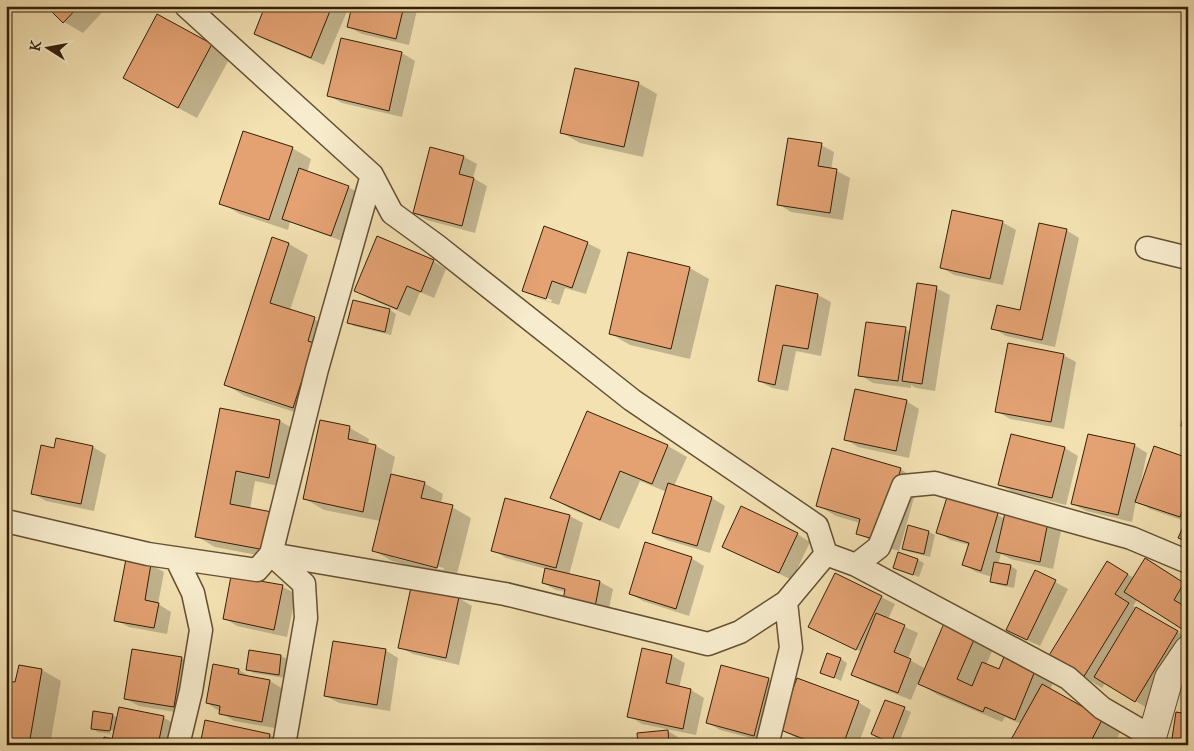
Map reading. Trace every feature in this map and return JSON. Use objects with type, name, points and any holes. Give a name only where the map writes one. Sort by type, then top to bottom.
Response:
[{"type":"street","points":[[186,6],[372,175],[392,213],[436,245],[632,400],[817,526],[826,554]]},
{"type":"street","points":[[6,521],[177,560],[257,570],[271,554],[316,369],[372,175]]},
{"type":"street","points":[[1147,248],[1188,258]]},
{"type":"street","points":[[856,565],[879,547],[903,486],[935,483],[1131,538],[1188,562]]},
{"type":"street","points":[[271,554],[506,594],[708,644],[740,632],[786,602],[826,554]]},
{"type":"street","points":[[271,554],[304,584],[306,618],[284,745]]},
{"type":"street","points":[[826,554],[856,565],[1068,678],[1102,708],[1152,741],[1169,678],[1188,650]]},
{"type":"street","points":[[177,560],[193,593],[200,630],[191,691],[178,745]]},
{"type":"street","points":[[767,745],[791,648],[786,602]]},
{"type":"building","points":[[46,6],[79,6],[63,23]]},
{"type":"building","points":[[265,6],[332,6],[311,58],[254,34]]},
{"type":"building","points":[[352,6],[404,6],[396,39],[347,27]]},
{"type":"building","points":[[157,14],[212,44],[178,108],[123,78]]},
{"type":"building","points":[[341,38],[402,52],[389,111],[327,96]]},
{"type":"building","points":[[575,68],[639,82],[624,147],[560,133]]},
{"type":"building","points":[[243,131],[293,147],[269,220],[219,204]]},
{"type":"building","points":[[788,138],[822,143],[818,166],[837,169],[830,213],[777,205]]},
{"type":"building","points":[[430,147],[464,156],[459,174],[474,178],[462,226],[413,213]]},
{"type":"building","points":[[299,168],[349,186],[331,236],[282,219]]},
{"type":"building","points":[[952,210],[1003,221],[990,279],[940,268]]},
{"type":"building","points":[[1039,223],[1067,229],[1042,340],[991,329],[997,305],[1020,310]]},
{"type":"building","points":[[544,226],[588,242],[572,288],[552,281],[546,299],[522,291]]},
{"type":"building","points":[[377,236],[434,260],[421,292],[407,286],[397,309],[354,291]]},
{"type":"building","points":[[272,237],[289,243],[270,303],[315,317],[308,341],[314,343],[293,408],[224,385]]},
{"type":"building","points":[[628,252],[690,267],[671,349],[609,334]]},
{"type":"building","points":[[917,283],[937,286],[922,384],[902,381]]},
{"type":"building","points":[[776,285],[818,294],[808,349],[783,345],[775,385],[758,381]]},
{"type":"building","points":[[353,300],[390,309],[385,332],[347,323]]},
{"type":"building","points":[[866,322],[906,327],[898,381],[858,376]]},
{"type":"building","points":[[1008,343],[1064,354],[1051,422],[995,412]]},
{"type":"building","points":[[855,389],[907,400],[896,451],[844,440]]},
{"type":"building","points":[[1188,391],[1188,427],[1181,426]]},
{"type":"building","points":[[220,408],[280,420],[269,478],[236,471],[230,504],[272,512],[265,550],[195,537]]},
{"type":"building","points":[[587,411],[668,445],[652,484],[620,471],[600,520],[550,498]]},
{"type":"building","points":[[320,420],[350,426],[348,439],[376,445],[363,512],[303,499]]},
{"type":"building","points":[[1011,434],[1065,447],[1052,498],[998,485]]},
{"type":"building","points":[[1088,434],[1135,444],[1118,515],[1071,504]]},
{"type":"building","points":[[56,438],[93,446],[81,504],[31,494],[41,445],[54,448]]},
{"type":"building","points":[[1154,446],[1188,458],[1188,496],[1180,517],[1135,502]]},
{"type":"building","points":[[832,448],[901,468],[880,541],[856,534],[860,519],[816,506]]},
{"type":"building","points":[[391,474],[425,482],[421,498],[453,505],[437,568],[372,551]]},
{"type":"building","points":[[668,483],[712,497],[697,546],[652,533]]},
{"type":"building","points":[[947,497],[998,513],[981,571],[962,565],[969,543],[936,533]]},
{"type":"building","points":[[505,498],[570,515],[556,568],[491,551]]},
{"type":"building","points":[[741,506],[798,533],[779,573],[722,547]]},
{"type":"building","points":[[1005,513],[1048,522],[1040,562],[996,552]]},
{"type":"building","points":[[1188,516],[1188,542],[1178,538]]},
{"type":"building","points":[[908,525],[929,531],[924,554],[902,549]]},
{"type":"building","points":[[645,542],[692,557],[676,609],[629,594]]},
{"type":"building","points":[[898,552],[918,559],[913,575],[893,568]]},
{"type":"building","points":[[1145,558],[1184,583],[1174,600],[1188,608],[1188,619],[1182,629],[1124,592]]},
{"type":"building","points":[[126,559],[151,564],[145,600],[159,603],[154,628],[114,621]]},
{"type":"building","points":[[1107,561],[1128,574],[1115,594],[1129,603],[1083,678],[1048,657]]},
{"type":"building","points":[[994,562],[1011,565],[1007,585],[990,582]]},
{"type":"building","points":[[545,568],[600,581],[595,607],[563,600],[565,589],[542,583]]},
{"type":"building","points":[[1035,570],[1056,580],[1027,640],[1006,630]]},
{"type":"building","points":[[835,573],[882,596],[856,650],[808,627]]},
{"type":"building","points":[[231,576],[283,585],[274,630],[223,619]]},
{"type":"building","points":[[411,587],[459,597],[446,658],[398,648]]},
{"type":"building","points":[[1136,607],[1178,631],[1135,702],[1094,677]]},
{"type":"building","points":[[876,613],[905,625],[894,652],[911,659],[898,693],[851,675]]},
{"type":"building","points":[[945,621],[976,635],[957,679],[972,686],[982,662],[999,669],[1006,652],[1037,666],[1015,720],[985,707],[983,712],[918,684]]},
{"type":"building","points":[[333,641],[386,649],[377,705],[324,696]]},
{"type":"building","points":[[642,648],[672,655],[666,683],[691,689],[683,729],[627,717]]},
{"type":"building","points":[[132,649],[182,657],[174,707],[124,699]]},
{"type":"building","points":[[249,650],[281,655],[279,675],[246,670]]},
{"type":"building","points":[[827,653],[841,658],[834,678],[820,673]]},
{"type":"building","points":[[213,664],[239,669],[238,674],[270,680],[262,722],[219,714],[220,706],[206,703]]},
{"type":"building","points":[[19,665],[42,669],[29,745],[6,743],[6,681],[15,682]]},
{"type":"building","points":[[721,665],[769,678],[754,736],[706,723]]},
{"type":"building","points":[[1188,669],[1188,691],[1183,690]]},
{"type":"building","points":[[797,678],[859,701],[843,745],[819,745],[778,729]]},
{"type":"building","points":[[1042,684],[1103,718],[1089,745],[1008,745]]},
{"type":"building","points":[[885,700],[905,707],[891,743],[871,734]]},
{"type":"building","points":[[119,707],[164,716],[158,745],[103,745],[104,737],[112,739]]},
{"type":"building","points":[[93,711],[113,714],[110,731],[91,729]]},
{"type":"building","points":[[1176,712],[1188,714],[1188,745],[1171,745]]},
{"type":"building","points":[[205,720],[270,734],[268,745],[200,745]]},
{"type":"building","points":[[668,730],[669,745],[638,745],[637,733]]}]
